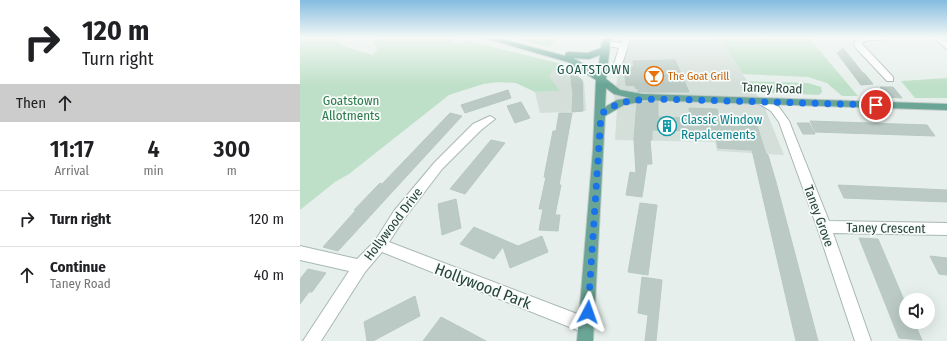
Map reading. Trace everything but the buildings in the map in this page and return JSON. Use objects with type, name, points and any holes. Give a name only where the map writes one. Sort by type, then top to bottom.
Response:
[{"type":"main road","points":[[550,53],[585,57],[591,53]]},
{"type":"main road","name":"Taney Road","points":[[550,53],[581,65],[621,93],[659,99],[947,107]]},
{"type":"main road","points":[[586,334],[604,53]]},
{"type":"main road","points":[[601,114],[621,102],[659,99]]},
{"type":"street","points":[[618,64],[622,53]]},
{"type":"street","points":[[865,53],[890,79]]},
{"type":"street","name":"Taney Grove","points":[[761,102],[775,109],[784,121],[824,227],[863,341]]},
{"type":"street","name":"Hollywood Drive","points":[[311,341],[360,267],[380,245],[399,215],[438,166],[477,127],[490,119]]},
{"type":"street","name":"Taney Crescent","points":[[824,227],[947,229]]},
{"type":"street","name":"Hollywood Park","points":[[380,245],[586,334]]},
{"type":"street","points":[[300,253],[360,267]]},
{"type":"shaded area","points":[[625,53],[729,53],[764,106],[784,155],[717,151],[715,142],[615,140],[617,109],[614,98],[619,69]]},
{"type":"shaded area","points":[[562,64],[571,69],[584,82],[586,111],[540,113],[535,92],[560,91],[549,76]]},
{"type":"green space","name":"Goatstown Allotments","points":[[300,53],[366,53],[373,55],[374,53],[517,53],[562,64],[549,76],[560,91],[535,92],[516,83],[498,82],[483,84],[449,95],[349,174],[335,182],[300,210]]},
{"type":"green space","points":[[729,53],[821,53],[858,96],[842,96],[827,83],[808,77],[743,74]]},
{"type":"green space","points":[[947,78],[947,98],[915,98],[901,81]]},
{"type":"green space","points":[[744,81],[808,83],[821,87],[822,92],[819,95],[751,92]]},
{"type":"place","name":"The Goat Grill","points":[[654,76]]},
{"type":"place","name":"Classic Window Repalcements","points":[[667,126]]},
{"type":"district","name":"GOATSTOWN","points":[[594,69]]},
{"type":"route","points":[[588,312],[601,114],[610,106],[630,100],[659,99],[876,105]]}]
